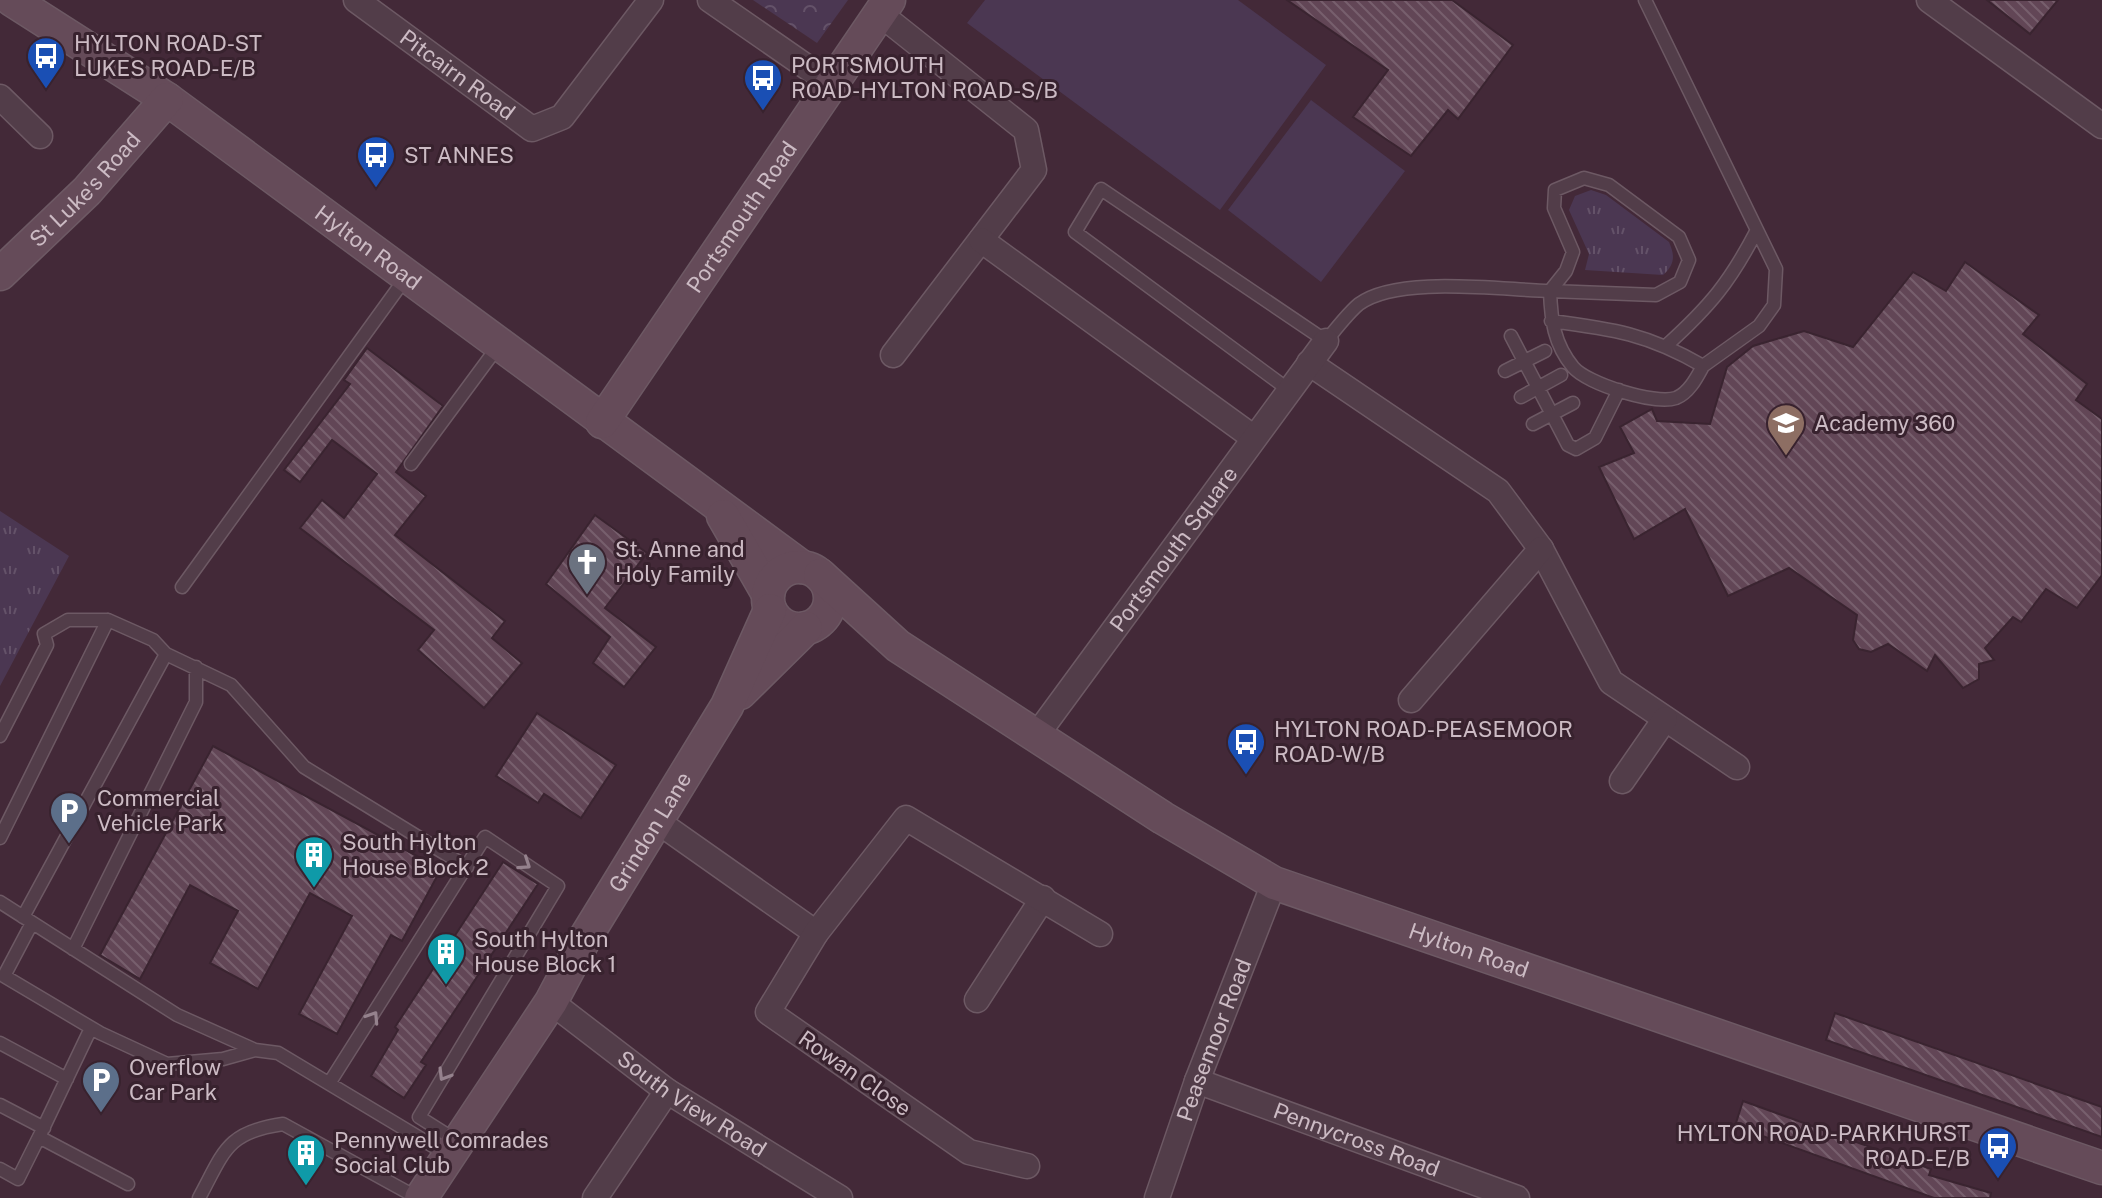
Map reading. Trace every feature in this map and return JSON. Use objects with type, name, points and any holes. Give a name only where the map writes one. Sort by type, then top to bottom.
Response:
[{"type":"street","name":"Hylton Road","points":[[12,0],[167,99],[602,422],[811,571],[884,636],[1163,818],[1274,883],[2102,1168]]},
{"type":"street","name":"Pitcairn Road","points":[[356,0],[532,129],[562,117],[651,0]]},
{"type":"street","points":[[710,0],[830,83]]},
{"type":"street","points":[[1929,0],[2102,126]]},
{"type":"street","name":"Portsmouth Road","points":[[602,422],[884,7],[1026,130],[1034,170],[893,355]]},
{"type":"street","points":[[0,97],[40,136]]},
{"type":"street","name":"St Luke's Road","points":[[0,274],[87,191],[167,99]]},
{"type":"street","points":[[981,240],[1254,438]]},
{"type":"street","name":"Portsmouth Square","points":[[1036,736],[1326,341]]},
{"type":"street","points":[[1309,363],[1498,491],[1541,549],[1611,682],[1737,767]]},
{"type":"street","name":"Hylton Road","points":[[717,506],[769,602]]},
{"type":"street","points":[[1411,700],[1541,549]]},
{"type":"street","points":[[811,571],[830,593],[829,606],[811,626],[789,628],[769,602],[781,572],[811,571]]},
{"type":"street","name":"Grindon Lane","points":[[419,1198],[551,1002],[727,706],[769,602]]},
{"type":"street","name":"Hylton Road","points":[[811,626],[884,636]]},
{"type":"street","name":"Grindon Lane","points":[[727,706],[811,626]]},
{"type":"street","points":[[1622,781],[1665,719]]},
{"type":"street","name":"Rowan Close","points":[[1027,1166],[969,1152],[768,1012],[816,933],[906,818],[1100,934]]},
{"type":"street","points":[[657,821],[816,933]]},
{"type":"street","name":"Peasemoor Road","points":[[1157,1198],[1197,1081],[1274,883]]},
{"type":"street","points":[[977,1000],[1043,898]]},
{"type":"street","name":"South View Road","points":[[551,1002],[667,1091],[840,1198]]},
{"type":"street","name":"Pennycross Road","points":[[1197,1081],[1517,1198]]},
{"type":"street","points":[[599,1197],[667,1091]]},
{"type":"lane","points":[[1289,390],[1075,232],[1101,189],[1326,341],[1360,304],[1383,293],[1412,288],[1550,291],[1656,295],[1680,282],[1689,260],[1679,237],[1609,185],[1584,178],[1555,190],[1554,208],[1573,252],[1566,271],[1550,291],[1551,321],[1559,347],[1575,370],[1619,390],[1656,402],[1679,397],[1694,383],[1703,366],[1759,326],[1774,305],[1776,269],[1645,0]]},
{"type":"lane","points":[[1667,345],[1709,307],[1733,276],[1757,230]]},
{"type":"lane","points":[[182,587],[407,276]]},
{"type":"lane","points":[[1551,321],[1630,332],[1667,345],[1703,366]]},
{"type":"lane","points":[[1511,336],[1568,445],[1576,449],[1595,438],[1619,390]]},
{"type":"lane","points":[[411,464],[499,345]]},
{"type":"lane","points":[[1505,371],[1545,351]]},
{"type":"lane","points":[[1521,397],[1561,375]]},
{"type":"lane","points":[[1533,424],[1573,403]]},
{"type":"lane","points":[[0,736],[47,645],[44,634],[68,620],[108,620],[153,640],[166,654],[231,685],[304,767],[467,867]]},
{"type":"lane","points":[[0,838],[108,620]]},
{"type":"lane","points":[[166,654],[2,975],[91,1028],[167,1064],[223,1059],[255,1050]]},
{"type":"lane","points":[[73,949],[196,702],[196,667]]},
{"type":"lane","points":[[330,1082],[485,837],[558,886],[419,1117],[452,1148]]},
{"type":"lane","points":[[0,902],[177,1015],[255,1050],[278,1053],[452,1148]]},
{"type":"lane","points":[[0,1169],[18,1179],[91,1028]]},
{"type":"lane","points":[[0,1043],[67,1079]]},
{"type":"lane","points":[[0,1105],[128,1184]]},
{"type":"lane","points":[[199,1198],[230,1142],[257,1127],[283,1124],[419,1198]]},
{"type":"green space","points":[[753,0],[848,0],[817,43]]},
{"type":"green space","points":[[985,0],[1238,0],[1326,65],[1220,210],[967,23]]},
{"type":"green space","points":[[1311,100],[1405,171],[1321,282],[1228,210]]},
{"type":"green space","points":[[1591,190],[1606,195],[1669,242],[1673,260],[1663,275],[1585,270],[1589,254],[1569,210],[1575,196]]},
{"type":"green space","points":[[0,511],[69,556],[0,686]]},
{"type":"building","points":[[1287,0],[1452,0],[1513,45],[1458,119],[1448,110],[1411,156],[1353,117],[1388,70]]},
{"type":"building","points":[[1987,0],[2058,0],[2030,34]]},
{"type":"building","points":[[1965,262],[2039,315],[2023,334],[2087,384],[2076,400],[2102,419],[2102,575],[2077,608],[2046,589],[2021,622],[2013,617],[1985,648],[1994,660],[1979,664],[1979,679],[1963,688],[1935,655],[1927,671],[1888,644],[1871,652],[1859,649],[1853,640],[1857,615],[1789,568],[1728,596],[1685,509],[1634,539],[1599,467],[1634,453],[1620,427],[1652,409],[1657,421],[1710,424],[1727,367],[1753,346],[1804,331],[1853,347],[1913,272],[1946,291]]},
{"type":"building","points":[[367,348],[443,406],[396,472],[426,496],[395,535],[505,621],[492,638],[522,663],[484,708],[418,650],[434,630],[300,528],[322,500],[344,518],[377,474],[332,440],[300,482],[284,470],[350,384],[344,380]]},
{"type":"building","name":"St. Anne and Holy Family","points":[[595,515],[647,553],[605,608],[656,647],[624,687],[593,663],[610,637],[546,584]]},
{"type":"building","points":[[537,713],[616,765],[581,818],[544,794],[538,803],[496,776]]},
{"type":"building","name":"South Hylton House Block 2","points":[[213,746],[441,869],[402,941],[391,935],[337,1034],[299,1014],[352,916],[310,893],[258,989],[210,963],[238,911],[190,885],[140,979],[100,955]]},
{"type":"building","name":"South Hylton House Block 1","points":[[503,862],[538,884],[421,1062],[426,1065],[404,1098],[371,1076],[398,1030],[395,1027]]},
{"type":"building","points":[[1835,1013],[2102,1107],[2102,1137],[1826,1040]]},
{"type":"building","points":[[1743,1101],[1931,1169],[1929,1175],[1991,1193],[1990,1198],[1934,1198],[1735,1126]]},
{"type":"place","name":"HYLTON ROAD-ST LUKES ROAD-E/B","points":[[46,90]]},
{"type":"place","name":"PORTSMOUTH ROAD-HYLTON ROAD-S/B","points":[[763,112]]},
{"type":"place","name":"ST ANNES","points":[[376,189]]},
{"type":"place","name":"Academy 360","points":[[1786,457]]},
{"type":"place","name":"St. Anne and Holy Family","points":[[587,596]]},
{"type":"place","name":"HYLTON ROAD-PEASEMOOR ROAD-W/B","points":[[1246,776]]},
{"type":"place","name":"Commercial Vehicle Park","points":[[69,845]]},
{"type":"place","name":"South Hylton House Block 2","points":[[314,889]]},
{"type":"place","name":"South Hylton House Block 1","points":[[446,986]]},
{"type":"place","name":"Overflow Car Park","points":[[101,1114]]},
{"type":"place","name":"HYLTON ROAD-PARKHURST ROAD-E/B","points":[[1998,1180]]},
{"type":"place","name":"Pennywell Comrades Social Club","points":[[306,1187]]}]
